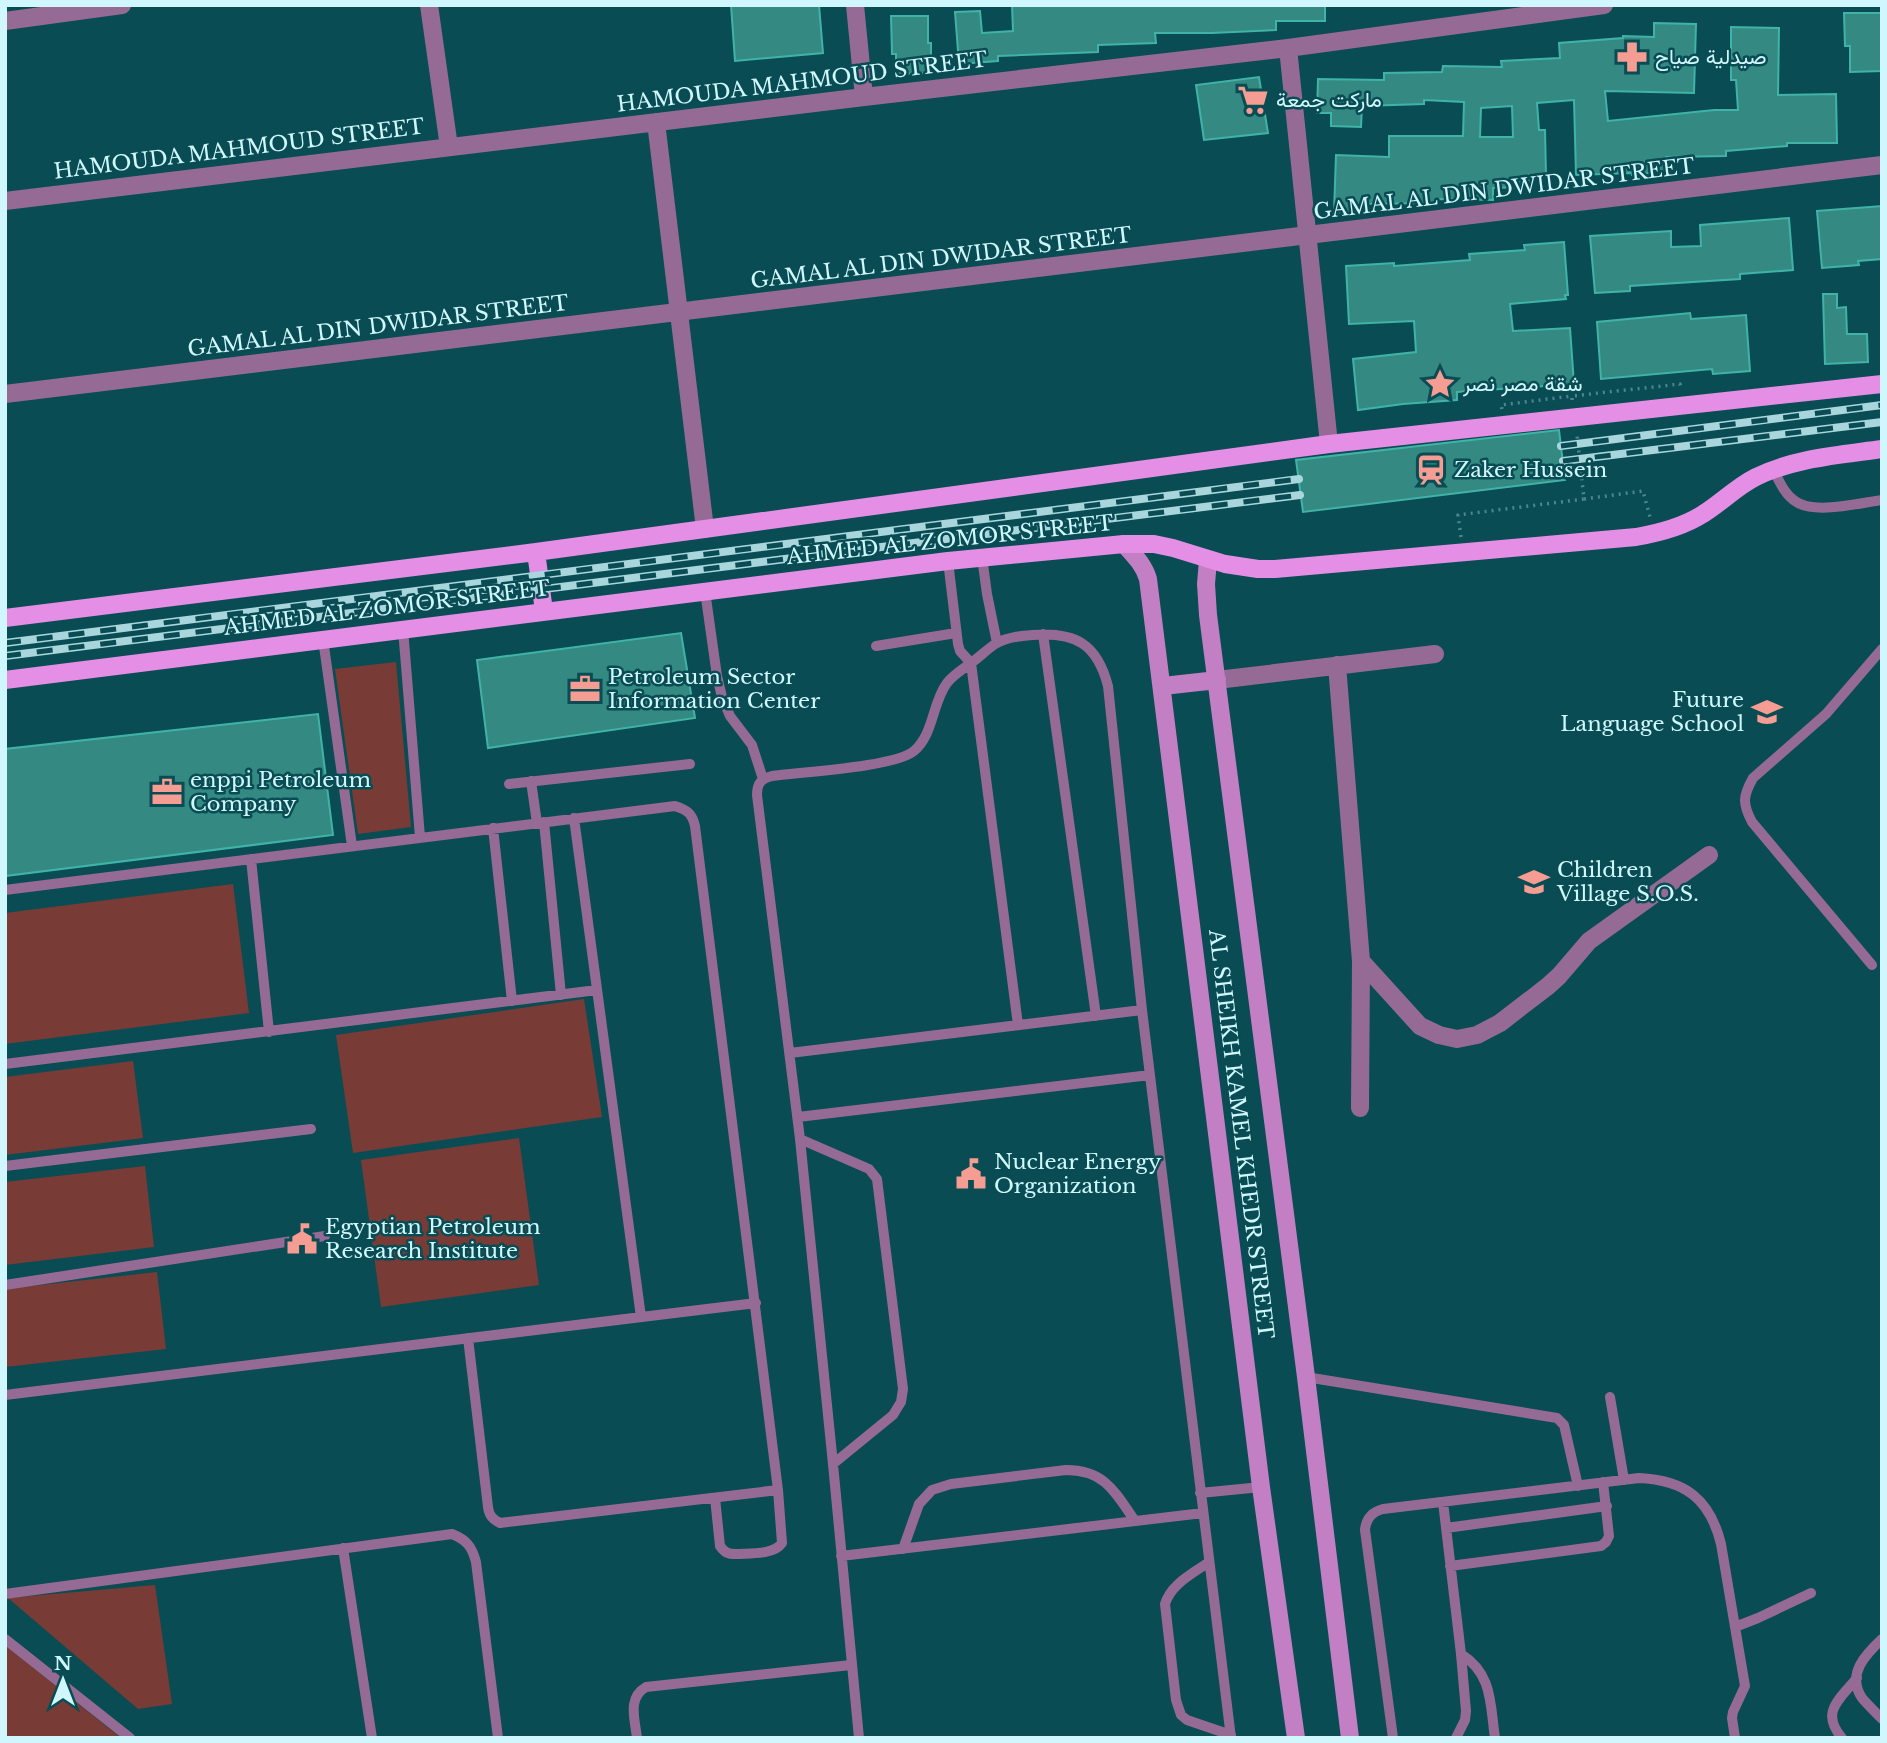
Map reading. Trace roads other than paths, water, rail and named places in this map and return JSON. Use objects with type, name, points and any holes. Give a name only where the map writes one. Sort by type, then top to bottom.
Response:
[{"type":"main road","name":"AHMED AL ZOMOR STREET","points":[[5,618],[536,552],[1329,444],[1882,384]]},
{"type":"main road","name":"AHMED AL ZOMOR STREET","points":[[5,680],[948,561],[1124,544],[1154,544],[1241,568],[1275,569],[1654,534],[1702,515],[1736,488],[1773,469],[1814,458],[1882,449]]},
{"type":"main road","name":"AL SHEIKH KAMEL KHEDR STREET","points":[[1124,544],[1145,569],[1148,579],[1296,1738]]},
{"type":"main road","points":[[536,552],[544,611]]},
{"type":"main road","name":"AL SHEIKH KAMEL KHEDR STREET","points":[[1208,560],[1206,599],[1307,1377],[1350,1738]]},
{"type":"main road","points":[[1163,686],[1217,680]]},
{"type":"street","points":[[5,21],[122,5]]},
{"type":"street","points":[[429,5],[449,147]]},
{"type":"street","points":[[855,5],[864,97]]},
{"type":"street","name":"HAMOUDA MAHMOUD STREET","points":[[5,201],[1288,48],[1604,5]]},
{"type":"street","points":[[1288,48],[1329,444]]},
{"type":"street","points":[[656,122],[705,529]]},
{"type":"street","name":"GAMAL AL DIN DWIDAR STREET","points":[[5,394],[1882,165]]},
{"type":"street","points":[[1217,680],[1435,653]]},
{"type":"street","points":[[1337,665],[1361,961],[1360,1108]]},
{"type":"street","points":[[1361,961],[1420,1026],[1439,1035],[1457,1039],[1477,1035],[1500,1023],[1548,986],[1589,941],[1709,855]]},
{"type":"lane","points":[[1773,469],[1790,497],[1803,506],[1818,508],[1882,500]]},
{"type":"lane","points":[[982,557],[997,643]]},
{"type":"lane","points":[[948,561],[956,633],[960,650],[971,663],[1018,1025]]},
{"type":"lane","points":[[705,591],[722,697],[730,716],[752,745],[763,779]]},
{"type":"lane","points":[[402,629],[420,837]]},
{"type":"lane","points":[[876,646],[956,633]]},
{"type":"lane","points":[[1043,634],[1096,1016]]},
{"type":"lane","points":[[859,1738],[798,1117],[757,786],[763,779],[772,776],[886,762],[914,751],[925,737],[946,684],[997,643],[1011,638],[1061,635],[1079,641],[1094,653],[1104,668],[1110,699],[1142,1010],[1231,1736],[1187,1720],[1181,1715],[1175,1688],[1166,1613],[1167,1596],[1178,1584],[1209,1562]]},
{"type":"lane","points":[[323,639],[352,846]]},
{"type":"lane","points":[[1872,965],[1752,822],[1744,807],[1745,792],[1753,778],[1826,714],[1882,649]]},
{"type":"lane","points":[[509,784],[690,764]]},
{"type":"lane","points":[[531,781],[540,822],[561,995]]},
{"type":"lane","points":[[5,890],[675,806],[686,810],[693,816],[755,1303],[778,1490],[782,1543],[778,1549],[730,1554],[724,1552],[720,1546],[715,1498]]},
{"type":"lane","points":[[574,818],[641,1317]]},
{"type":"lane","points":[[493,828],[512,1001]]},
{"type":"lane","points":[[251,859],[269,1032]]},
{"type":"lane","points":[[5,1064],[597,990]]},
{"type":"lane","points":[[790,1054],[1142,1010]]},
{"type":"lane","points":[[798,1117],[1150,1075]]},
{"type":"lane","points":[[5,1166],[311,1129]]},
{"type":"lane","points":[[800,1139],[869,1169],[877,1179],[903,1389],[901,1402],[893,1415],[834,1464]]},
{"type":"lane","points":[[5,1284],[325,1236]]},
{"type":"lane","points":[[5,1395],[755,1303]]},
{"type":"lane","points":[[468,1338],[489,1514],[500,1523],[778,1490]]},
{"type":"lane","points":[[1307,1377],[1557,1418],[1564,1424],[1578,1486]]},
{"type":"lane","points":[[1610,1397],[1624,1480]]},
{"type":"lane","points":[[903,1549],[919,1504],[932,1490],[951,1484],[1040,1473],[1080,1470],[1093,1474],[1105,1481],[1114,1491],[1135,1521]]},
{"type":"lane","points":[[1393,1738],[1366,1524],[1372,1513],[1377,1510],[1604,1482],[1658,1479],[1677,1484],[1693,1494],[1707,1508],[1717,1525],[1745,1686],[1733,1712],[1735,1738]]},
{"type":"lane","points":[[1450,1566],[1601,1546],[1609,1536],[1604,1482]]},
{"type":"lane","points":[[1200,1493],[1262,1487]]},
{"type":"lane","points":[[1443,1502],[1466,1711],[1465,1720],[1456,1738]]},
{"type":"lane","points":[[1446,1528],[1606,1506]]},
{"type":"lane","points":[[841,1556],[1203,1513]]},
{"type":"lane","points":[[5,1594],[452,1534],[464,1539],[473,1550],[498,1738]]},
{"type":"lane","points":[[343,1548],[372,1738]]},
{"type":"lane","points":[[1735,1627],[1811,1593]]},
{"type":"lane","points":[[5,1639],[130,1738]]},
{"type":"lane","points":[[1881,1642],[1861,1660],[1857,1678],[1861,1696],[1882,1719]]},
{"type":"lane","points":[[1461,1654],[1476,1665],[1486,1680],[1495,1738]]},
{"type":"lane","points":[[637,1738],[633,1705],[639,1691],[646,1687],[851,1665]]},
{"type":"lane","points":[[1842,1738],[1834,1729],[1832,1713],[1835,1705],[1857,1678]]},
{"type":"railway","points":[[1561,446],[1882,405]]},
{"type":"railway","points":[[1563,461],[1882,422]]},
{"type":"railway","points":[[5,643],[1299,479]]},
{"type":"railway","points":[[5,656],[1300,495]]},
{"type":"place","name":"صيدلية صياح","points":[[1632,57]]},
{"type":"place","name":"ماركت جمعة","points":[[1253,100]]},
{"type":"place","name":"شقة مصر نصر","points":[[1440,384]]},
{"type":"place","name":"Zaker Hussein","points":[[1431,470]]},
{"type":"place","name":"Petroleum Sector Information Center","points":[[585,689]]},
{"type":"place","name":"Future Language School","points":[[1767,712]]},
{"type":"place","name":"enppi Petroleum Company","points":[[167,792]]},
{"type":"place","name":"Children Village S.O.S.","points":[[1534,882]]},
{"type":"place","name":"Nuclear Energy Organization","points":[[971,1174]]},
{"type":"place","name":"Egyptian Petroleum Research Institute","points":[[302,1239]]}]
